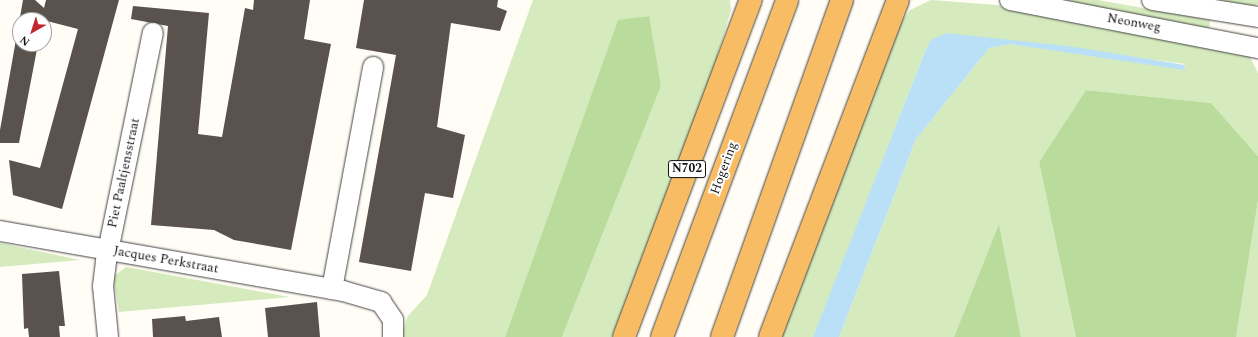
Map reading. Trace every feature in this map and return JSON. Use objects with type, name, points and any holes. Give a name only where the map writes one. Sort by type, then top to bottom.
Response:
[{"type":"highway","name":"N702","points":[[624,337],[751,0]]},
{"type":"highway","name":"Hogering","points":[[662,337],[787,0]]},
{"type":"highway","points":[[722,337],[842,0]]},
{"type":"highway","points":[[770,337],[898,0]]},
{"type":"street","name":"Neonweg","points":[[1010,0],[1258,48]]},
{"type":"street","name":"Neonweg","points":[[1152,0],[1258,16]]},
{"type":"street","name":"Piet Paaltjensstraat","points":[[108,337],[103,286],[108,250],[153,33]]},
{"type":"street","points":[[332,289],[373,67]]},
{"type":"street","name":"Jacques Perkstraat","points":[[0,231],[332,289],[382,302],[393,320],[393,337]]},
{"type":"green space","points":[[533,0],[730,0],[731,10],[714,68],[612,337],[562,337],[661,86],[648,16],[618,21],[505,337],[400,337],[408,316],[427,295]]},
{"type":"green space","points":[[931,0],[997,5],[1249,55],[1258,73],[1258,156],[1211,103],[1086,90],[1039,162],[1076,337],[1021,337],[999,225],[954,337],[839,337],[916,139],[989,48],[1010,44],[1184,69],[1185,64],[991,38],[926,49],[813,337],[782,337],[900,24],[910,10]]},
{"type":"green space","points":[[1040,0],[1098,0],[1210,20],[1209,29]]},
{"type":"green space","points":[[1216,0],[1258,0],[1258,4],[1248,8]]},
{"type":"green space","points":[[649,16],[661,86],[562,337],[505,337],[618,20]]},
{"type":"green space","points":[[1086,90],[1211,103],[1258,156],[1258,201],[1236,337],[1076,337],[1039,162]]},
{"type":"green space","points":[[1258,201],[1258,337],[1236,337]]},
{"type":"green space","points":[[999,224],[1021,337],[954,337]]},
{"type":"green space","points":[[0,243],[80,260],[0,267]]},
{"type":"green space","points":[[126,267],[290,297],[119,312],[113,277]]},
{"type":"water","points":[[946,33],[1075,47],[1185,65],[1184,70],[1010,44],[989,48],[916,139],[839,337],[813,337],[926,49],[931,40]]},
{"type":"building","points":[[23,0],[35,0],[44,8],[46,0],[119,0],[62,209],[13,195],[9,160],[40,168],[78,29],[52,22],[52,12],[21,12]]},
{"type":"building","points":[[254,0],[310,0],[304,39],[331,44],[291,250],[234,240],[214,230],[151,225],[168,26],[131,19],[133,6],[209,13],[198,134],[222,137],[245,8],[253,10]]},
{"type":"building","points":[[364,0],[498,0],[497,7],[507,11],[500,31],[451,23],[437,127],[465,135],[453,198],[425,193],[411,271],[359,262],[396,55],[356,48]]},
{"type":"building","points":[[14,52],[36,52],[19,143],[0,143],[0,130]]},
{"type":"building","points":[[59,271],[65,326],[59,326],[60,337],[29,337],[28,328],[24,329],[22,274]]},
{"type":"building","points":[[317,302],[320,337],[268,337],[265,308]]},
{"type":"building","points":[[185,316],[186,321],[219,317],[222,337],[153,337],[152,319]]}]
